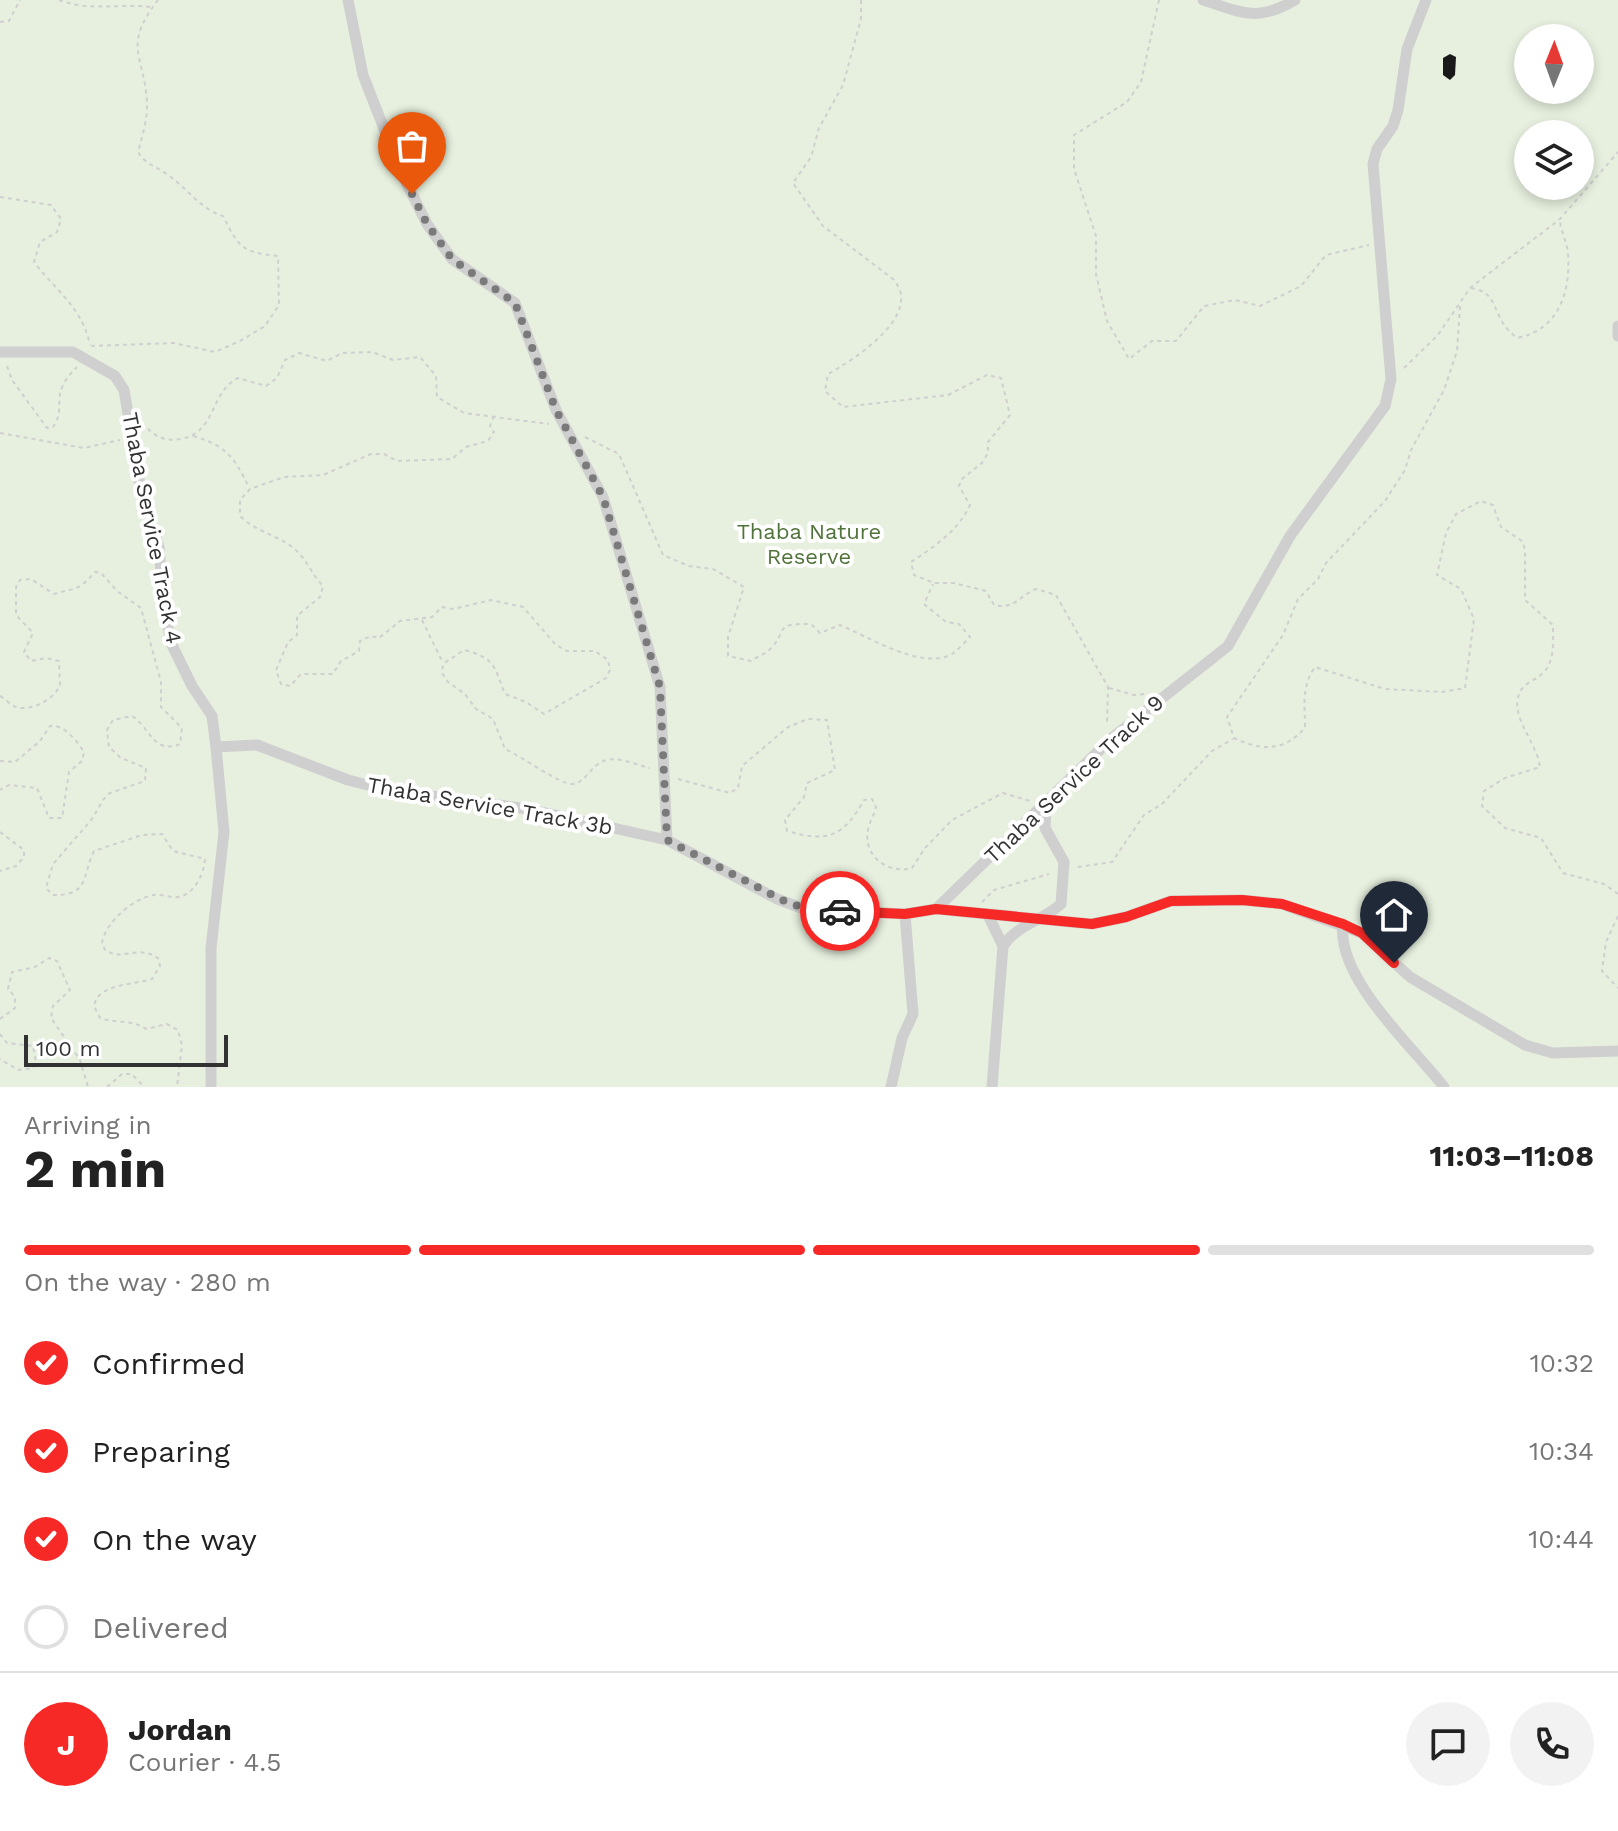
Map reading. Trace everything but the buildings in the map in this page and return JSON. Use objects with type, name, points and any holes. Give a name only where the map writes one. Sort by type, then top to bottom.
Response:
[{"type":"street","points":[[348,0],[363,75],[401,172],[427,224],[452,259],[515,303],[565,427],[603,497],[658,676],[667,840]]},
{"type":"street","points":[[1203,0],[1238,14],[1257,15],[1295,0]]},
{"type":"street","points":[[1391,389],[1373,164],[1377,149],[1393,126],[1407,49],[1426,0]]},
{"type":"street","points":[[1618,326],[1618,336]]},
{"type":"street","name":"Thaba Service Track 4","points":[[1,352],[73,352],[115,376],[128,408],[140,485],[159,547],[164,611],[172,645],[192,686],[212,716],[216,747],[224,832],[211,948],[211,1087]]},
{"type":"street","name":"Thaba Service Track 9","points":[[936,909],[1105,745],[1233,638],[1270,567],[1370,430],[1385,406],[1391,389]]},
{"type":"street","name":"Thaba Service Track 3b","points":[[216,747],[257,745],[376,788],[528,809],[667,840],[777,899],[804,909],[905,914],[936,909],[1092,924],[1126,917],[1171,901],[1199,899],[1282,904],[1362,933],[1410,977],[1525,1045],[1553,1053],[1618,1051]]},
{"type":"street","points":[[992,1087],[1003,946],[1012,932],[1041,919],[1061,904],[1065,869],[1062,853],[1045,828],[1046,804]]},
{"type":"street","points":[[891,1087],[902,1038],[913,1014],[905,914]]},
{"type":"street","points":[[988,915],[1003,946]]},
{"type":"street","points":[[1343,924],[1344,944],[1353,969],[1377,1007],[1444,1087]]},
{"type":"path","points":[[0,22],[9,21],[20,0]]},
{"type":"path","points":[[59,0],[96,9],[124,4],[153,7]]},
{"type":"path","points":[[0,197],[51,205],[61,219],[57,232],[40,242],[34,262],[51,284],[72,301],[86,327],[90,346],[174,343],[215,352],[265,326],[279,305],[278,256],[250,254],[237,243],[223,216],[211,213],[170,176],[145,163],[138,152],[148,104],[135,45],[158,0]]},
{"type":"path","points":[[861,0],[861,19],[843,85],[819,128],[811,157],[793,183],[823,226],[893,279],[900,287],[902,304],[870,347],[828,374],[825,391],[843,407],[853,407],[895,399],[948,395],[987,375],[1001,378],[1010,415],[988,442],[988,453],[982,463],[962,479],[959,486],[970,505],[966,514],[952,526],[949,536],[911,562],[914,575],[934,583],[970,585],[986,591],[994,605],[1001,606],[1010,607],[1036,589],[1048,590],[1063,605],[1108,687],[1110,703],[1105,745]]},
{"type":"path","points":[[1159,0],[1141,82],[1127,102],[1074,135],[1074,169],[1096,236],[1096,274],[1107,321],[1129,359],[1152,341],[1176,341],[1204,306],[1235,300],[1260,306],[1301,286],[1326,255],[1378,244]]},
{"type":"path","points":[[1391,389],[1404,368],[1438,335],[1470,288],[1560,219],[1618,152]]},
{"type":"path","points":[[1470,288],[1484,290],[1493,300],[1495,315],[1504,328],[1517,338],[1545,327],[1562,304],[1567,284],[1567,251],[1560,219]]},
{"type":"path","points":[[1234,738],[1227,717],[1283,635],[1298,599],[1318,579],[1326,563],[1385,501],[1405,470],[1411,450],[1444,390],[1457,351],[1460,306]]},
{"type":"path","points":[[1,352],[12,380],[47,428],[57,421],[58,391],[86,358]]},
{"type":"path","points":[[193,436],[208,424],[220,396],[233,381],[245,378],[266,386],[277,378],[285,360],[299,353],[327,361],[342,353],[372,352],[393,360],[410,355],[420,357],[436,376],[437,397],[464,413],[565,427],[619,454],[663,555],[689,566],[713,569],[744,587],[728,637],[728,656],[751,661],[772,648],[779,630],[791,623],[811,624],[820,633],[840,625],[898,652],[932,658],[950,655],[970,637],[959,624],[946,622],[924,604],[934,583]]},
{"type":"path","points":[[128,408],[151,433],[168,441],[193,436],[218,443],[241,470],[250,489]]},
{"type":"path","points":[[443,664],[464,650],[483,655],[499,670],[505,694],[526,702],[544,714],[580,692],[597,686],[610,670],[608,660],[595,651],[567,651],[556,645],[523,607],[491,600],[453,609],[442,607],[439,613],[422,620],[400,621],[379,638],[371,636],[360,641],[359,651],[341,661],[333,674],[301,674],[290,686],[281,684],[276,670],[288,642],[297,635],[297,616],[324,591],[305,559],[272,534],[251,526],[240,516],[240,500],[250,489],[284,477],[323,475],[371,454],[384,454],[397,461],[452,459],[466,447],[488,441],[494,432],[490,426],[494,416]]},
{"type":"path","points":[[0,433],[84,448],[151,433]]},
{"type":"path","points":[[971,914],[994,890],[1065,869],[1112,862],[1144,815],[1162,804],[1212,751],[1234,738],[1268,748],[1280,748],[1296,738],[1305,728],[1304,693],[1307,679],[1315,667],[1385,689],[1442,692],[1465,688],[1474,619],[1461,589],[1437,575],[1437,563],[1456,514],[1481,501],[1493,505],[1501,527],[1522,541],[1525,549],[1525,600],[1553,625],[1553,655],[1543,673],[1530,680],[1518,696],[1517,712],[1538,752],[1540,767],[1505,778],[1484,791],[1482,806],[1505,828],[1541,838],[1563,873],[1604,884],[1618,894]]},
{"type":"path","points":[[0,696],[18,708],[26,708],[48,700],[60,685],[59,661],[46,658],[31,661],[24,652],[33,633],[16,615],[16,587],[20,580],[31,579],[54,594],[83,587],[95,572],[101,573],[113,588],[141,608],[161,682],[161,707],[182,728],[182,740],[180,744],[166,747],[152,741],[139,720],[132,716],[113,720],[107,730],[109,747],[121,758],[146,768],[145,781],[110,793],[103,800],[92,819],[53,864],[46,888],[53,895],[61,896],[82,887],[87,881],[87,868],[94,851],[142,835],[158,833],[166,838],[173,851],[186,857],[205,859],[200,877],[189,894],[175,898],[158,894],[144,898],[108,925],[102,943],[105,950],[117,954],[147,951],[158,958],[160,966],[152,979],[115,986],[100,994],[94,1006],[100,1018],[109,1021],[136,1022],[146,1029],[167,1024],[178,1030],[182,1045],[177,1087]]},
{"type":"path","points":[[422,620],[448,682],[465,694],[476,709],[493,719],[505,749],[538,765],[559,782],[574,784],[604,760],[615,759],[664,772],[693,786],[730,793],[738,788],[742,766],[788,727],[808,719],[827,720],[835,770],[807,783],[804,797],[785,820],[787,831],[806,835],[838,832],[851,823],[864,800],[872,799],[876,812],[868,835],[872,850],[884,867],[900,871],[912,868],[952,820],[1003,793],[1046,804]]},
{"type":"path","points":[[1108,687],[1134,695],[1167,691]]},
{"type":"path","points":[[0,761],[15,762],[55,725],[64,728],[84,752],[82,761],[69,772],[62,818],[49,818],[37,788],[9,785],[0,790]]},
{"type":"path","points":[[0,832],[24,850],[24,857],[16,866],[0,871]]},
{"type":"path","points":[[1618,916],[1606,942],[1602,971],[1618,988]]},
{"type":"path","points":[[0,1019],[15,1008],[15,997],[8,989],[12,972],[35,967],[53,957],[62,968],[70,990],[53,1006],[51,1018],[73,1047],[88,1087]]},
{"type":"path","points":[[0,1034],[7,1043],[33,1046],[36,1062],[33,1068],[18,1070],[0,1059]]},
{"type":"path","points":[[107,1087],[122,1074],[132,1074],[144,1087]]},
{"type":"green space","name":"Thaba Nature Reserve","points":[[0,0],[1618,0],[1618,1087],[0,1087]]},
{"type":"way so far","points":[[412,194],[427,224],[452,259],[515,303],[556,410],[582,462],[598,484],[658,676],[667,840],[777,899],[804,909],[840,911]]},
{"type":"route","points":[[840,911],[905,914],[936,909],[1092,924],[1126,917],[1171,901],[1242,900],[1282,904],[1343,924],[1362,933],[1394,963]]}]
